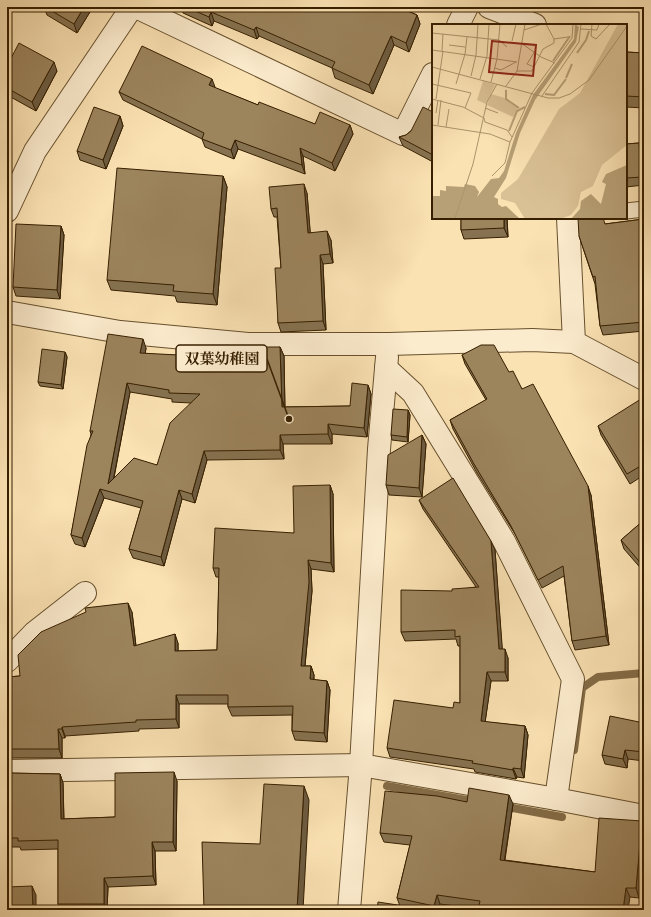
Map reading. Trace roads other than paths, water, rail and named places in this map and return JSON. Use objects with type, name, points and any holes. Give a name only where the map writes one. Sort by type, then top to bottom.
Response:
[{"type":"street","points":[[7,211],[35,151],[132,7]]},
{"type":"street","points":[[136,7],[403,134],[432,76]]},
{"type":"street","points":[[458,24],[466,7]]},
{"type":"street","points":[[489,7],[532,24]]},
{"type":"street","points":[[568,219],[574,342]]},
{"type":"street","points":[[7,312],[120,332],[248,344],[389,344],[532,340],[574,342],[644,379]]},
{"type":"street","points":[[349,910],[361,765],[379,449],[389,344]]},
{"type":"street","points":[[386,368],[413,393],[504,541],[573,679],[556,799]]},
{"type":"street","points":[[7,661],[34,633],[85,593]]},
{"type":"street","points":[[7,771],[361,765],[644,816]]},
{"type":"lane","points":[[627,211],[644,209]]},
{"type":"waterway","points":[[574,750],[582,688],[598,677],[644,673]]},
{"type":"waterway","points":[[387,786],[477,802]]},
{"type":"waterway","points":[[502,806],[562,817]]},
{"type":"place","name":"双葉幼稚園","points":[[289,419]]}]
